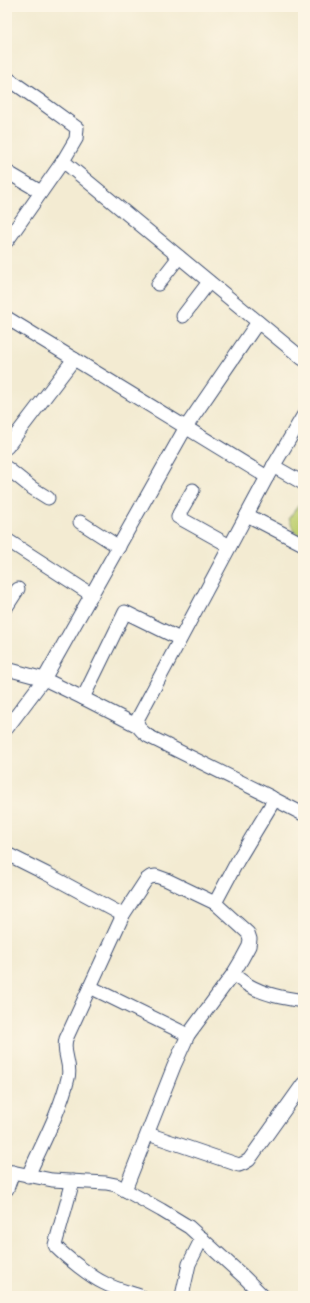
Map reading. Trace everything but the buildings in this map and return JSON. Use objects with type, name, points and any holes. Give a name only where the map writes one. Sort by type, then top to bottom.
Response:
[{"type":"street","points":[[7,78],[77,128],[76,139],[63,161],[7,241]]},
{"type":"street","points":[[63,161],[303,359]]},
{"type":"street","points":[[7,172],[42,192]]},
{"type":"street","points":[[158,284],[179,257]]},
{"type":"street","points":[[183,316],[209,282]]},
{"type":"street","points":[[7,318],[267,477]]},
{"type":"street","points":[[7,728],[44,679],[186,427],[258,322]]},
{"type":"street","points":[[8,444],[74,359]]},
{"type":"street","points":[[138,726],[138,720],[180,639],[273,466],[303,416]]},
{"type":"street","points":[[273,466],[303,483]]},
{"type":"street","points":[[7,468],[32,488],[48,498]]},
{"type":"street","points":[[193,490],[178,517],[230,546]]},
{"type":"street","points":[[247,515],[303,544]]},
{"type":"street","points":[[80,522],[119,547]]},
{"type":"street","points":[[7,540],[92,595]]},
{"type":"street","points":[[7,606],[18,589]]},
{"type":"street","points":[[83,698],[126,612],[180,639]]},
{"type":"street","points":[[7,669],[44,679],[83,698],[138,726],[142,732],[148,736],[303,814]]},
{"type":"street","points":[[215,903],[238,860],[273,802],[272,798]]},
{"type":"street","points":[[7,854],[123,915]]},
{"type":"street","points":[[28,1176],[60,1105],[69,1072],[64,1050],[65,1044],[123,915],[146,880],[150,876],[156,876],[215,903],[248,933],[250,939],[249,946],[233,974],[188,1035],[174,1066],[125,1190]]},
{"type":"street","points":[[233,974],[247,985],[259,991],[270,995],[303,1001]]},
{"type":"street","points":[[90,987],[188,1035]]},
{"type":"street","points":[[148,1134],[239,1164],[244,1163],[249,1160],[303,1086]]},
{"type":"street","points":[[7,1189],[10,1172],[52,1180],[106,1183],[116,1185],[188,1227],[202,1238],[263,1296]]},
{"type":"street","points":[[73,1181],[55,1245],[56,1247],[96,1279],[105,1284],[140,1296]]},
{"type":"street","points":[[182,1296],[189,1264],[202,1238]]},
{"type":"green space","points":[[303,499],[303,537],[294,532],[289,518]]}]
